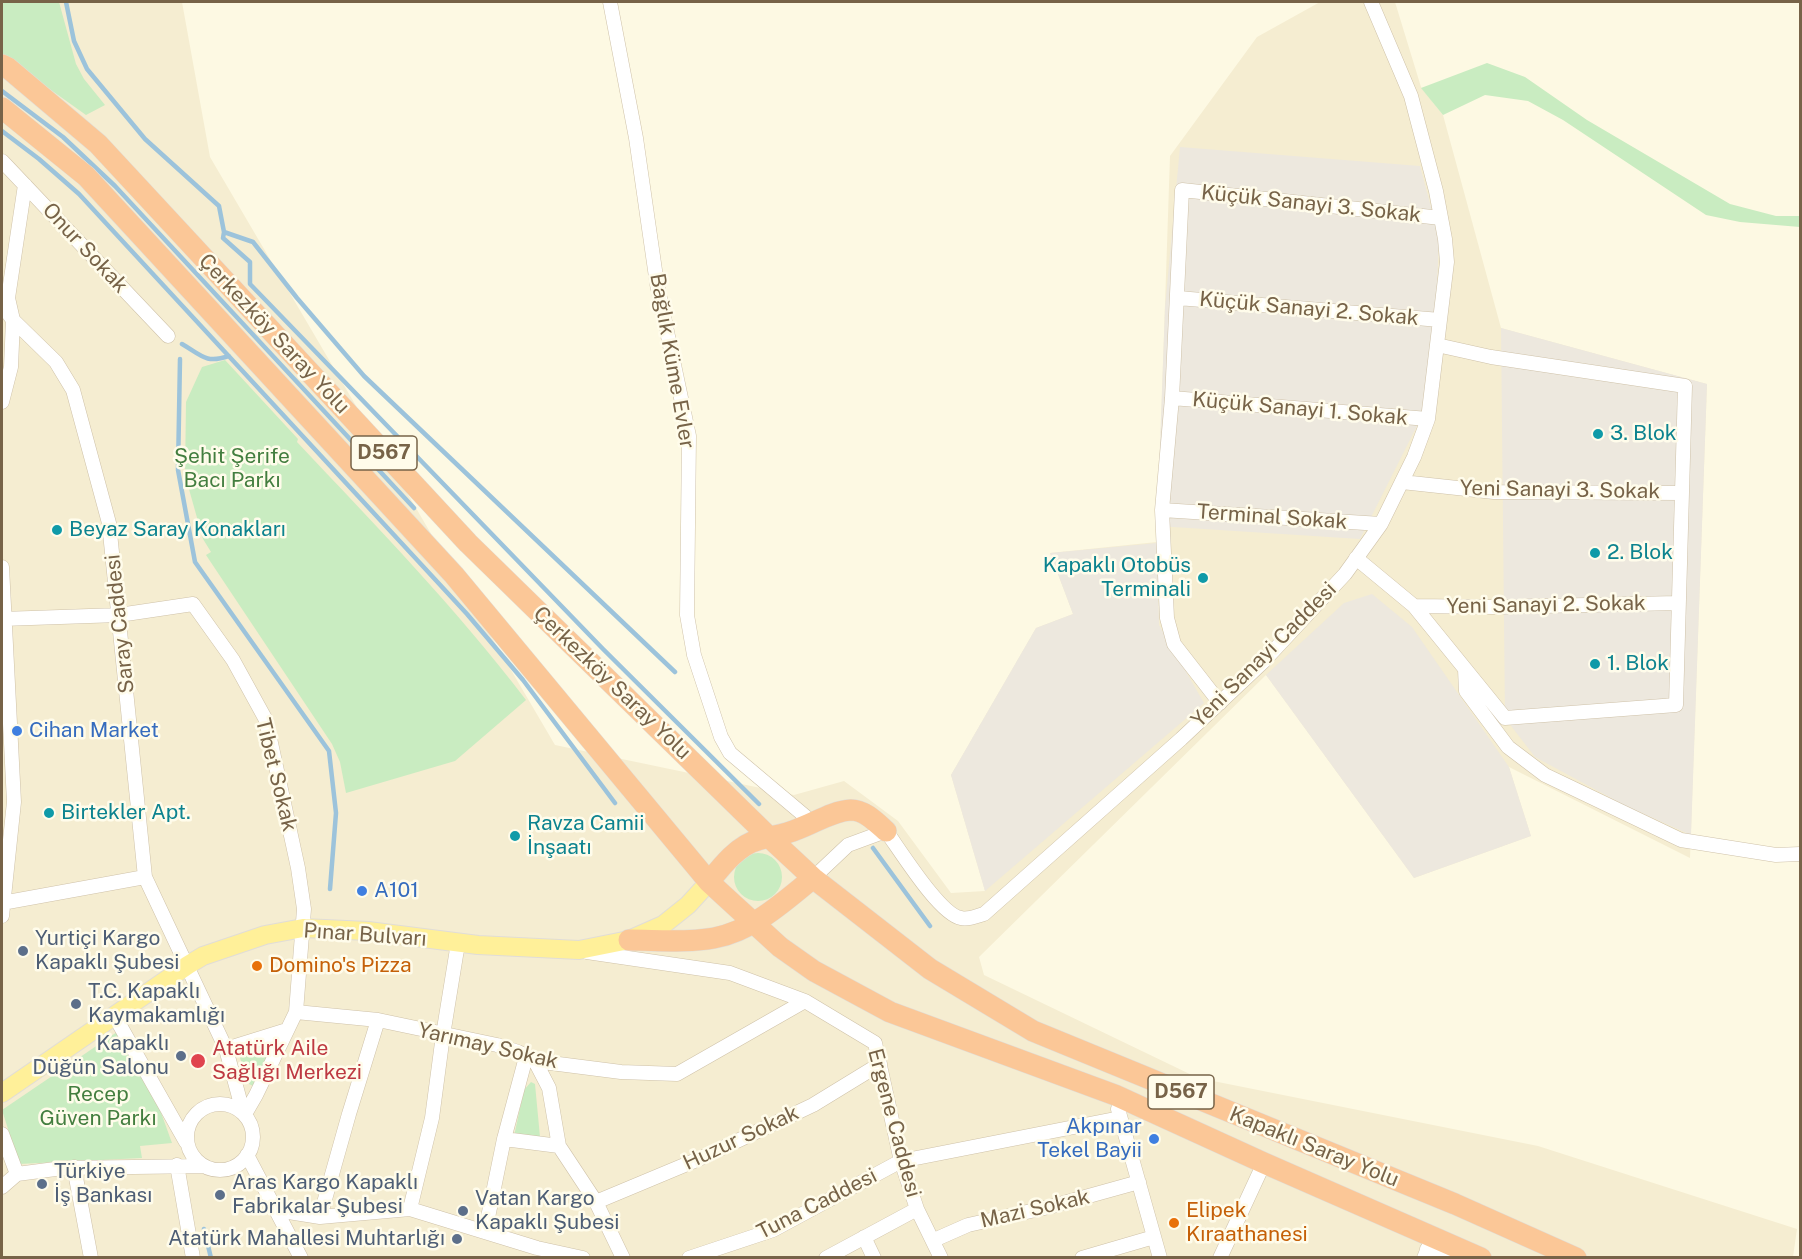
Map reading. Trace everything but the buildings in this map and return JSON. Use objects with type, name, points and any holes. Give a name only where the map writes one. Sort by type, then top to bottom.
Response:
[{"type":"highway","name":"Çerkezköy Saray Yolu","points":[[2,65],[98,144],[468,543],[770,838]]},
{"type":"highway","name":"Çerkezköy Saray Yolu","points":[[2,108],[86,176],[454,575],[709,882]]},
{"type":"highway","points":[[709,882],[739,850],[756,840],[770,838],[853,810],[868,815],[886,831]]},
{"type":"highway","name":"D567","points":[[770,838],[813,878]]},
{"type":"highway","points":[[629,940],[712,939],[734,933],[782,904],[813,878]]},
{"type":"highway","name":"Kapaklı Saray Yolu","points":[[813,878],[930,969],[1034,1030],[1455,1204],[1576,1257]]},
{"type":"highway","name":"D567","points":[[709,882],[752,923]]},
{"type":"highway","name":"Kapaklı Saray Yolu","points":[[752,923],[780,947],[814,971],[890,1012],[1115,1095],[1264,1163],[1428,1248],[1481,1257]]},
{"type":"main road","name":"Pınar Bulvarı","points":[[2,1094],[188,964],[203,956],[265,934],[303,928],[368,931],[458,943],[579,950],[629,940],[663,926],[688,905],[709,882]]},
{"type":"street","name":"Bağlık Küme Evler","points":[[610,2],[636,138],[657,284],[689,436],[687,615],[694,655],[721,737],[729,753],[812,822]]},
{"type":"street","name":"Yeni Sanayi Caddesi","points":[[886,831],[946,910],[960,918],[969,919],[984,914],[1220,703],[1271,654],[1345,574],[1381,524],[1402,482],[1428,419],[1447,262],[1436,191],[1411,96],[1371,2]]},
{"type":"street","name":"Onur Sokak","points":[[2,161],[168,336]]},
{"type":"street","points":[[2,402],[14,320],[8,298],[24,185]]},
{"type":"street","name":"Küçük Sanayi 3. Sokak","points":[[1178,298],[1182,190],[1441,218]]},
{"type":"street","points":[[1178,298],[1162,510],[1167,618],[1174,644],[1220,703]]},
{"type":"street","name":"Küçük Sanayi 2. Sokak","points":[[1178,298],[1440,320]]},
{"type":"street","name":"Saray Caddesi","points":[[2,305],[56,362],[73,390],[109,523],[145,877],[188,964],[226,1050],[243,1113]]},
{"type":"street","points":[[1356,558],[1414,606],[1505,718],[1676,705],[1685,386],[1491,357],[1437,345]]},
{"type":"street","name":"Küçük Sanayi 1. Sokak","points":[[1172,398],[1428,419]]},
{"type":"street","name":"Yeni Sanayi 3. Sokak","points":[[1402,482],[1494,492],[1682,493]]},
{"type":"street","name":"Terminal Sokak","points":[[1162,510],[1381,524]]},
{"type":"street","points":[[2,567],[5,679],[14,802],[2,907],[145,877]]},
{"type":"street","name":"Yeni Sanayi 2. Sokak","points":[[1414,606],[1495,607],[1678,603]]},
{"type":"street","name":"Tibet Sokak","points":[[119,615],[193,604],[234,660],[266,720],[298,868],[304,909],[296,1011]]},
{"type":"street","points":[[3,619],[119,615]]},
{"type":"street","points":[[1465,669],[1466,691],[1508,747],[1545,775],[1682,840],[1776,855],[1800,854]]},
{"type":"street","points":[[813,878],[848,845],[886,831]]},
{"type":"street","points":[[410,1209],[432,1118],[442,1035],[458,943]]},
{"type":"street","name":"Ergene Caddesi","points":[[579,950],[730,973],[805,1001],[876,1043],[901,1161],[917,1209],[941,1257]]},
{"type":"street","name":"Yarımay Sokak","points":[[296,1011],[378,1020],[497,1045],[530,1059],[621,1072],[677,1074],[805,1001]]},
{"type":"street","points":[[243,1113],[256,1095],[296,1011]]},
{"type":"street","points":[[114,1015],[196,1160],[204,1166]]},
{"type":"street","points":[[320,1217],[378,1020]]},
{"type":"street","points":[[226,1050],[287,1030]]},
{"type":"street","points":[[485,1232],[504,1139],[530,1059]]},
{"type":"street","points":[[530,1059],[549,1088],[559,1146],[596,1202],[623,1257]]},
{"type":"street","name":"Huzur Sokak","points":[[596,1202],[699,1159],[813,1105],[880,1064]]},
{"type":"street","points":[[1115,1095],[1160,1257]]},
{"type":"street","points":[[2,1187],[17,1174],[74,1167],[177,1165],[204,1166],[223,1170],[241,1162],[247,1155],[252,1145],[253,1134],[243,1113],[226,1104],[215,1104],[204,1107],[196,1114],[187,1133],[187,1144]]},
{"type":"street","name":"Tuna Caddesi","points":[[689,1257],[773,1230],[901,1161],[1120,1118]]},
{"type":"street","points":[[2,1134],[17,1174]]},
{"type":"street","points":[[504,1139],[559,1146]]},
{"type":"street","points":[[247,1155],[301,1257]]},
{"type":"street","points":[[1220,1257],[1264,1163]]},
{"type":"street","points":[[177,1165],[193,1257]]},
{"type":"street","points":[[74,1167],[91,1257]]},
{"type":"street","name":"Mazi Sokak","points":[[934,1240],[969,1225],[1049,1208],[1139,1182]]},
{"type":"street","points":[[276,1210],[320,1217],[410,1209],[485,1232],[538,1253],[583,1257]]},
{"type":"street","points":[[826,1257],[917,1209]]},
{"type":"street","points":[[864,1237],[874,1257]]},
{"type":"street","points":[[1082,1257],[1154,1237]]},
{"type":"street","points":[[1428,1248],[1447,1257]]},
{"type":"shaded area","points":[[2,2],[182,2],[210,157],[555,745],[794,795],[844,781],[898,821],[951,893],[985,891],[951,775],[1036,628],[1073,614],[1050,553],[1157,542],[1170,156],[1257,37],[1320,2],[1395,2],[1421,87],[1443,115],[1501,328],[1707,384],[1690,858],[1509,767],[1531,836],[1414,878],[1266,675],[979,957],[984,975],[1198,1078],[1538,1146],[1797,1229],[1793,1257],[2,1258]]},
{"type":"shaded area","points":[[1180,147],[1420,166],[1439,237],[1436,311],[1426,408],[1360,539],[1157,526],[1165,307]]},
{"type":"shaded area","points":[[1501,328],[1707,384],[1691,835],[1624,805],[1535,757],[1505,718]]},
{"type":"shaded area","points":[[1157,543],[1159,625],[1204,703],[985,891],[951,775],[1036,628],[1073,614],[1050,553]]},
{"type":"shaded area","points":[[1372,594],[1412,627],[1509,767],[1531,836],[1414,878],[1266,675],[1344,603]]},
{"type":"green space","points":[[2,2],[59,2],[76,64],[84,79],[105,105],[86,115],[2,55]]},
{"type":"green space","points":[[1487,63],[1525,77],[1587,120],[1730,204],[1776,216],[1800,216],[1800,227],[1740,222],[1706,215],[1563,120],[1528,101],[1485,95],[1443,115],[1421,88]]},
{"type":"green space","name":"Şehit Şerife Bacı Parkı","points":[[225,360],[298,439],[297,442],[444,600],[526,700],[455,761],[346,793],[340,762],[332,744],[206,555],[211,552],[203,539],[185,475],[186,402],[202,367]]},
{"type":"green space","points":[[758,853],[775,860],[782,877],[775,894],[758,901],[741,894],[734,877],[741,860]]},
{"type":"green space","name":"Recep Güven Parkı","points":[[117,1032],[159,1107],[172,1143],[140,1146],[142,1158],[19,1164],[2,1110]]},
{"type":"green space","points":[[274,1042],[253,1086],[249,1084],[240,1058],[244,1049]]},
{"type":"green space","points":[[531,1082],[535,1084],[540,1137],[514,1136],[524,1090]]},
{"type":"waterway","points":[[66,2],[74,41],[87,69],[145,139],[219,206],[223,238],[250,262],[250,284],[603,649],[759,804]]},
{"type":"waterway","points":[[2,91],[63,137],[115,186],[414,508]]},
{"type":"waterway","points":[[2,131],[79,194],[467,614],[523,680],[615,803]]},
{"type":"waterway","points":[[224,232],[253,242],[297,298],[364,376],[675,672]]},
{"type":"waterway","points":[[182,344],[209,359],[229,356]]},
{"type":"waterway","points":[[180,359],[178,470],[195,562],[329,751],[336,813],[330,889]]},
{"type":"waterway","points":[[873,848],[930,926]]},
{"type":"waterway","points":[[204,1229],[211,1258]]},
{"type":"place","name":"3. Blok","points":[[1598,434]]},
{"type":"place","name":"Beyaz Saray Konakları","points":[[57,530]]},
{"type":"place","name":"2. Blok","points":[[1595,553]]},
{"type":"place","name":"Kapaklı Otobüs Terminali","points":[[1203,578]]},
{"type":"place","name":"1. Blok","points":[[1595,664]]},
{"type":"place","name":"Cihan Market","points":[[17,731]]},
{"type":"place","name":"Birtekler Apt.","points":[[49,813]]},
{"type":"place","name":"Ravza Camii İnşaatı","points":[[515,836]]},
{"type":"place","name":"A101","points":[[362,891]]},
{"type":"place","name":"Yurtiçi Kargo Kapaklı Şubesi","points":[[23,951]]},
{"type":"place","name":"Domino's Pizza","points":[[257,966]]},
{"type":"place","name":"T.C. Kapaklı Kaymakamlığı","points":[[76,1004]]},
{"type":"place","name":"Kapaklı Düğün Salonu","points":[[181,1056]]},
{"type":"place","name":"Atatürk Aile Sağlığı Merkezi","points":[[198,1061]]},
{"type":"place","name":"Akpınar Tekel Bayii","points":[[1154,1139]]},
{"type":"place","name":"Türkiye İş Bankası","points":[[42,1184]]},
{"type":"place","name":"Aras Kargo Kapaklı Fabrikalar Şubesi","points":[[220,1195]]},
{"type":"place","name":"Vatan Kargo Kapaklı Şubesi","points":[[463,1211]]},
{"type":"place","name":"Elipek Kıraathanesi","points":[[1174,1223]]},
{"type":"place","name":"Atatürk Mahallesi Muhtarlığı","points":[[457,1239]]}]
